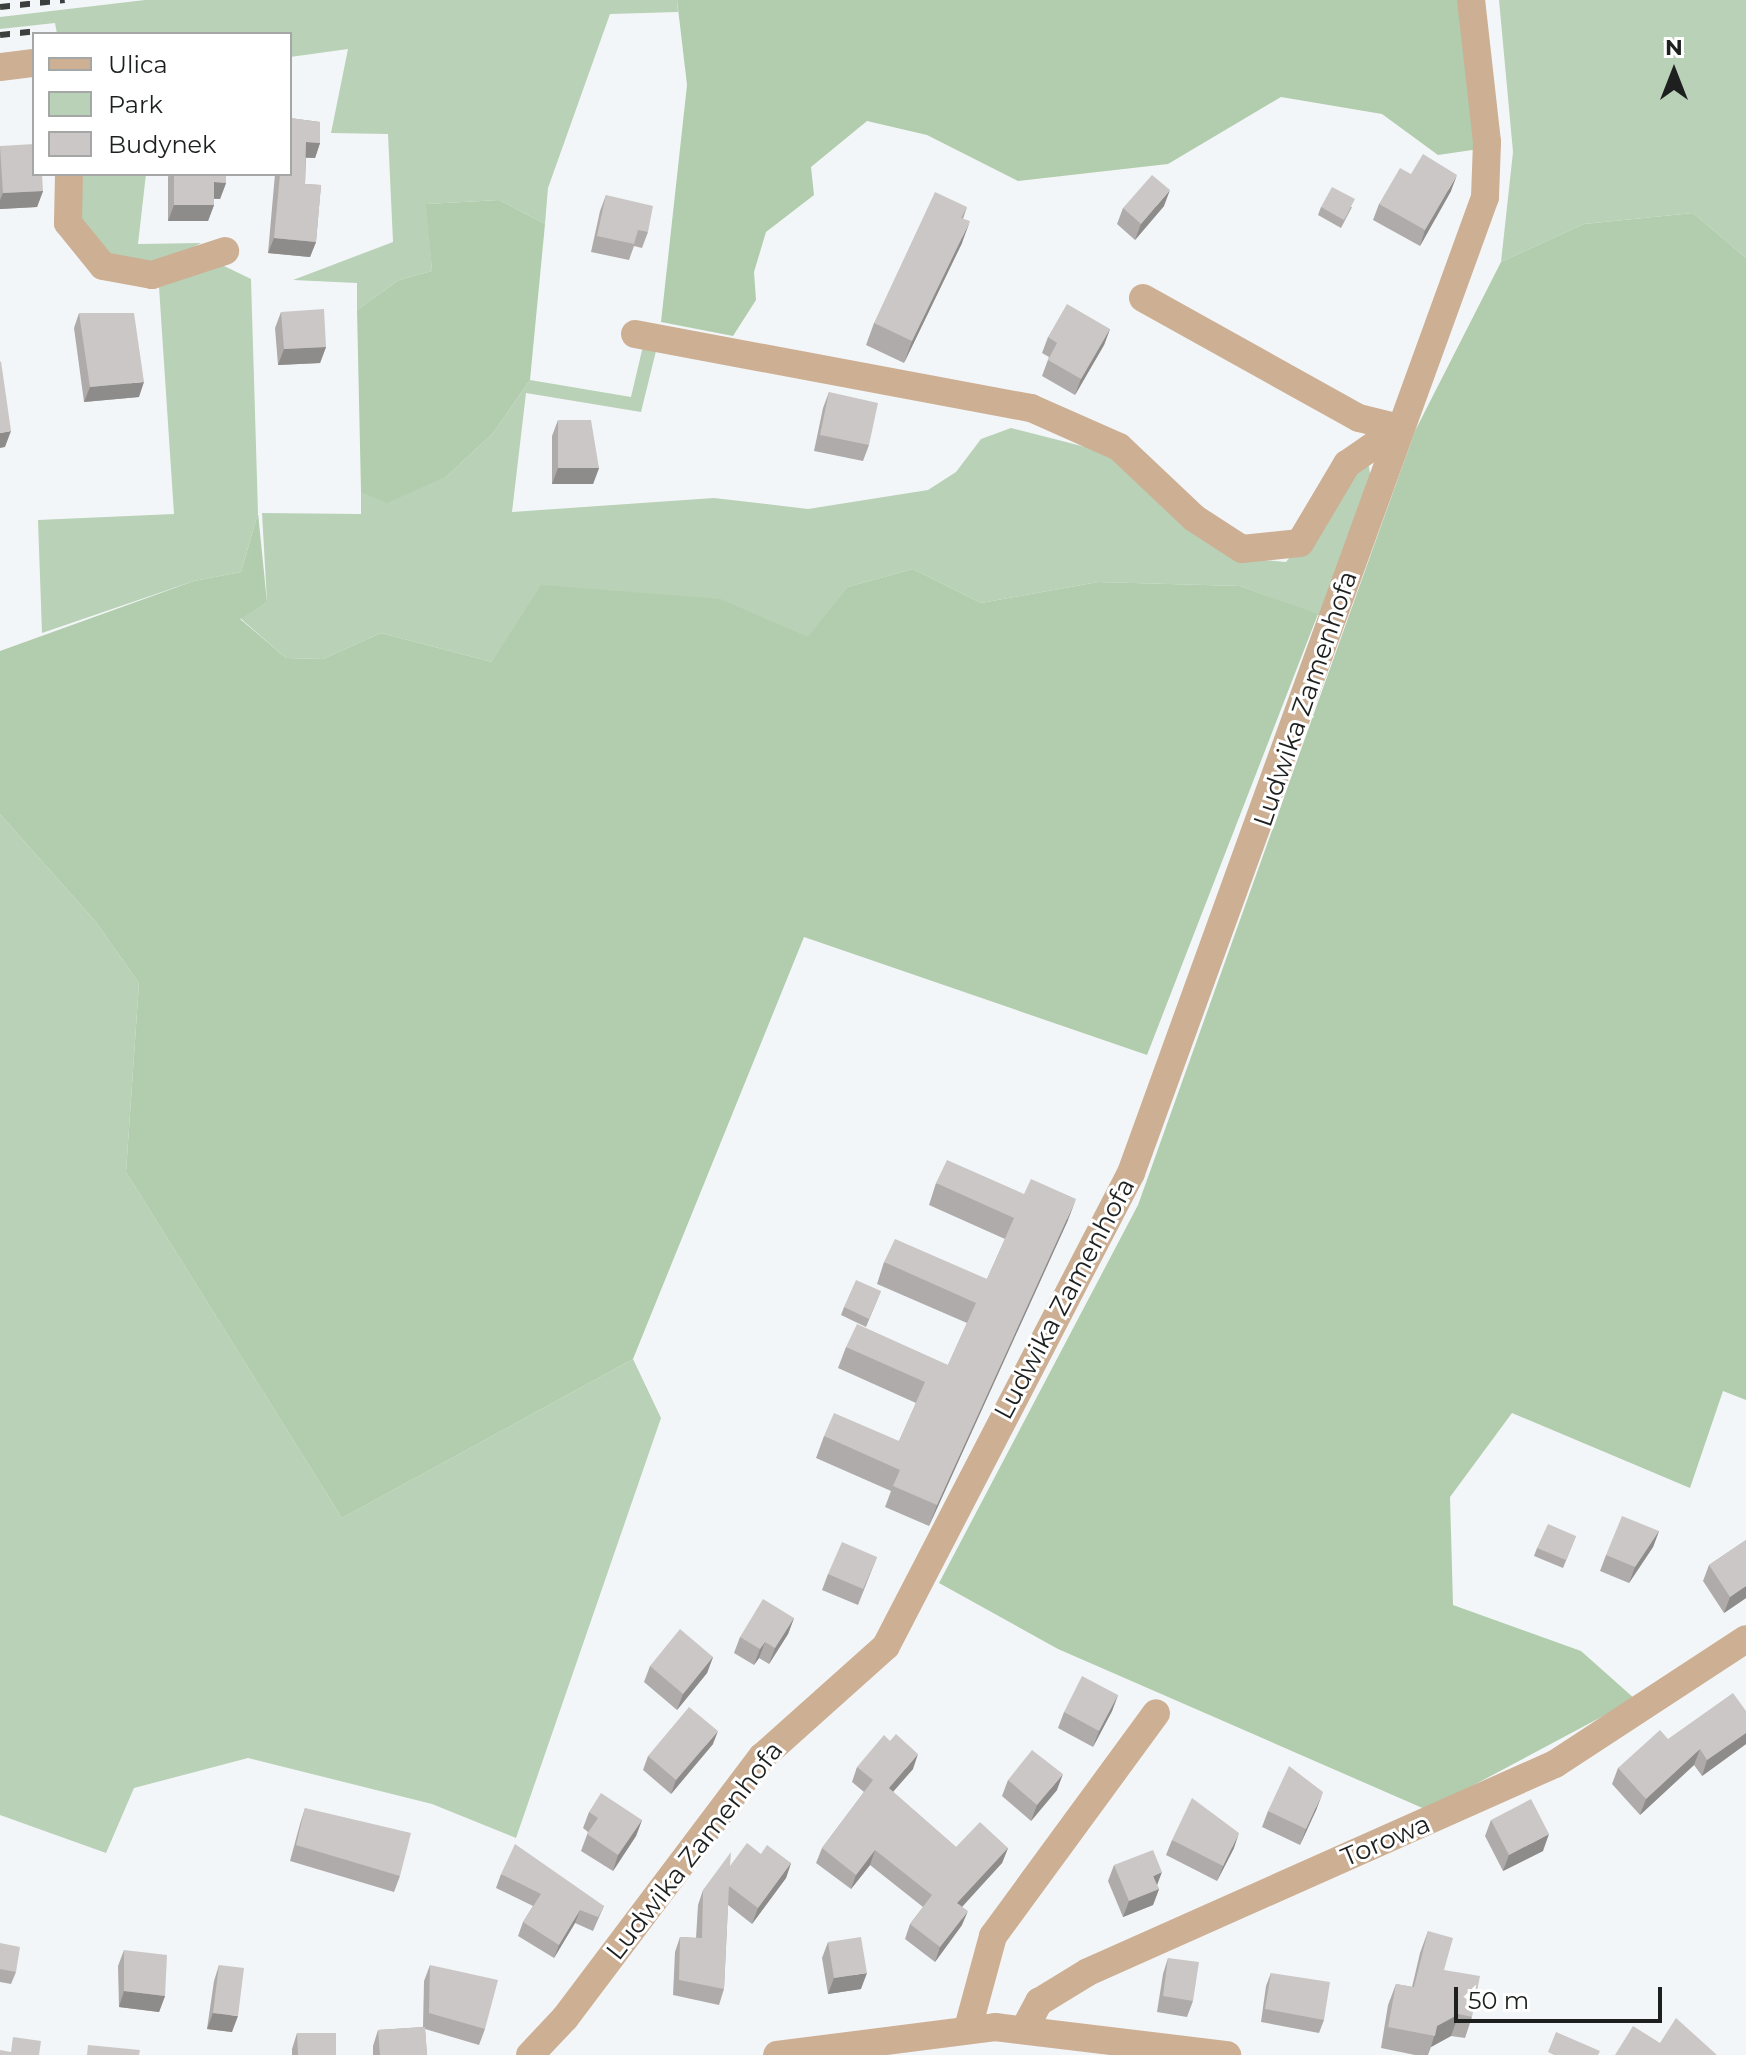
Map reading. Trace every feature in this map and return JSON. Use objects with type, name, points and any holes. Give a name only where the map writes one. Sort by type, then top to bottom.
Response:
[{"type":"street","name":"Ludwika Zamenhofa","points":[[530,2055],[565,2018],[762,1757],[886,1646],[1131,1173],[1254,848],[1399,428],[1485,197],[1487,142],[1471,0]]},
{"type":"street","points":[[0,67],[32,63]]},
{"type":"street","points":[[69,176],[68,223],[103,266],[152,275],[225,251]]},
{"type":"street","points":[[1143,298],[1359,418],[1399,428]]},
{"type":"street","points":[[635,334],[1031,408],[1119,447],[1194,518],[1242,549],[1300,543],[1347,464],[1399,428]]},
{"type":"street","name":"Torowa","points":[[1025,2028],[1039,2002],[1088,1972],[1555,1764],[1746,1639]]},
{"type":"street","points":[[968,2028],[993,1936],[1156,1713]]},
{"type":"street","points":[[777,2055],[968,2028],[1025,2028],[1227,2055]]},
{"type":"green space","points":[[145,0],[677,0],[678,12],[610,14],[548,188],[545,224],[499,200],[427,204],[432,271],[399,280],[357,310],[357,283],[293,280],[393,242],[388,134],[331,133],[348,49],[292,57],[292,32],[57,32],[55,23],[0,29],[0,17]]},
{"type":"green space","points":[[677,0],[1460,0],[1479,149],[1438,155],[1382,114],[1281,97],[1168,164],[1018,181],[927,135],[867,121],[811,167],[814,195],[766,232],[754,272],[756,300],[733,336],[661,322],[687,85]]},
{"type":"green space","points":[[1499,0],[1746,0],[1746,258],[1693,213],[1584,224],[1501,262],[1513,152]]},
{"type":"green space","points":[[77,176],[146,176],[138,244],[201,243],[159,266],[118,262],[74,217]]},
{"type":"green space","points":[[499,200],[545,224],[530,380],[493,433],[447,476],[387,503],[361,492],[357,310],[399,280],[432,271],[426,204]]},
{"type":"green space","points":[[1693,213],[1746,258],[1746,1400],[1723,1391],[1690,1488],[1512,1413],[1450,1497],[1453,1605],[1581,1651],[1635,1699],[1427,1810],[1058,1649],[939,1583],[1138,1205],[1415,431],[1501,262],[1584,224]]},
{"type":"green space","points":[[222,265],[251,279],[258,513],[241,572],[194,581],[42,633],[38,520],[174,514],[159,287]]},
{"type":"green space","points":[[643,346],[657,347],[641,412],[526,393],[512,512],[714,498],[808,509],[928,490],[956,472],[981,439],[1011,428],[1117,455],[1233,557],[1286,562],[1368,459],[1371,481],[1327,618],[1240,586],[1098,582],[981,603],[913,569],[847,587],[809,637],[492,662],[381,633],[323,659],[286,658],[240,618],[267,602],[262,513],[361,514],[361,492],[447,476],[493,433],[530,380],[631,397]]},
{"type":"green space","points":[[258,513],[267,602],[240,619],[286,658],[323,659],[381,633],[492,662],[541,585],[720,599],[808,637],[847,587],[913,569],[981,603],[1098,582],[1240,586],[1318,614],[1147,1055],[804,937],[633,1359],[342,1518],[126,1172],[139,983],[96,922],[0,814],[0,651],[194,581],[241,572]]},
{"type":"green space","points":[[0,814],[96,922],[139,983],[126,1172],[342,1518],[633,1359],[661,1418],[516,1838],[432,1804],[248,1758],[134,1788],[106,1853],[0,1815]]},
{"type":"building","points":[[292,118],[320,122],[320,143],[306,142],[305,184],[321,185],[316,242],[274,238],[280,176],[292,176]]},
{"type":"building","points":[[32,144],[32,176],[42,176],[43,191],[3,193],[0,146]]},
{"type":"building","points":[[1423,154],[1457,175],[1425,230],[1379,204],[1400,168],[1411,174]]},
{"type":"building","points":[[1152,175],[1170,190],[1141,224],[1123,208]]},
{"type":"building","points":[[174,176],[226,176],[226,183],[214,182],[214,205],[174,205]]},
{"type":"building","points":[[1332,187],[1355,199],[1344,220],[1321,207]]},
{"type":"building","points":[[935,192],[967,207],[961,218],[970,221],[912,341],[874,323]]},
{"type":"building","points":[[606,195],[653,206],[648,232],[638,230],[634,244],[597,236]]},
{"type":"building","points":[[1067,304],[1110,329],[1081,379],[1048,360],[1057,343],[1048,337]]},
{"type":"building","points":[[324,309],[326,347],[284,349],[281,312]]},
{"type":"building","points":[[79,313],[134,313],[144,382],[90,387]]},
{"type":"building","points":[[0,362],[11,431],[0,433]]},
{"type":"building","points":[[829,392],[878,403],[869,445],[820,435]]},
{"type":"building","points":[[558,420],[591,420],[599,468],[558,468]]},
{"type":"building","points":[[947,1160],[1024,1194],[1031,1179],[1076,1199],[937,1505],[893,1486],[900,1470],[824,1436],[834,1413],[899,1441],[925,1382],[846,1347],[857,1324],[948,1365],[976,1303],[884,1262],[895,1239],[987,1279],[1014,1218],[936,1183]]},
{"type":"building","points":[[856,1280],[881,1291],[869,1319],[844,1307]]},
{"type":"building","points":[[1622,1516],[1659,1531],[1635,1567],[1606,1555]]},
{"type":"building","points":[[1548,1524],[1576,1536],[1566,1560],[1537,1548]]},
{"type":"building","points":[[1746,1540],[1746,1586],[1730,1597],[1709,1565]]},
{"type":"building","points":[[842,1542],[877,1557],[863,1589],[828,1574]]},
{"type":"building","points":[[763,1599],[794,1618],[775,1648],[765,1642],[760,1649],[740,1637]]},
{"type":"building","points":[[680,1629],[713,1657],[683,1694],[650,1666]]},
{"type":"building","points":[[1082,1676],[1118,1695],[1099,1731],[1064,1712]]},
{"type":"building","points":[[1733,1693],[1746,1711],[1746,1733],[1707,1760],[1700,1749],[1646,1799],[1618,1768],[1660,1730],[1668,1739]]},
{"type":"building","points":[[689,1707],[718,1731],[676,1780],[648,1756]]},
{"type":"building","points":[[896,1734],[918,1754],[889,1788],[956,1847],[980,1822],[1008,1848],[957,1903],[968,1911],[940,1947],[910,1924],[932,1895],[875,1850],[856,1875],[822,1848],[873,1780],[857,1767],[884,1735],[890,1741]]},
{"type":"building","points":[[1032,1750],[1063,1774],[1037,1805],[1008,1780]]},
{"type":"building","points":[[1289,1766],[1323,1792],[1306,1829],[1268,1811]]},
{"type":"building","points":[[601,1793],[642,1820],[618,1855],[587,1834],[598,1818],[589,1812]]},
{"type":"building","points":[[1192,1798],[1239,1833],[1223,1866],[1172,1840]]},
{"type":"building","points":[[1531,1799],[1549,1834],[1509,1855],[1491,1820]]},
{"type":"building","points":[[305,1808],[411,1833],[400,1876],[296,1845]]},
{"type":"building","points":[[747,1843],[761,1854],[767,1845],[791,1863],[758,1908],[729,1886],[724,1989],[679,1980],[680,1937],[702,1938],[703,1890],[731,1852],[730,1866]]},
{"type":"building","points":[[515,1844],[604,1906],[598,1917],[580,1910],[559,1945],[523,1922],[541,1894],[501,1874]]},
{"type":"building","points":[[1153,1850],[1162,1872],[1153,1876],[1159,1889],[1129,1901],[1114,1865]]},
{"type":"building","points":[[1428,1931],[1453,1938],[1444,1970],[1480,1976],[1472,2017],[1459,2014],[1437,2026],[1435,2036],[1388,2027],[1396,1984],[1414,1987]]},
{"type":"building","points":[[861,1937],[867,1973],[834,1978],[828,1942]]},
{"type":"building","points":[[0,1943],[20,1947],[16,1972],[0,1969]]},
{"type":"building","points":[[124,1950],[167,1955],[165,1996],[124,1991]]},
{"type":"building","points":[[1168,1958],[1199,1962],[1193,2001],[1163,1996]]},
{"type":"building","points":[[219,1965],[244,1968],[238,2016],[213,2013]]},
{"type":"building","points":[[430,1965],[498,1980],[485,2029],[429,2013]]},
{"type":"building","points":[[1271,1973],[1330,1982],[1324,2020],[1265,2009]]},
{"type":"building","points":[[1676,2018],[1717,2055],[1615,2055],[1633,2026],[1660,2043]]},
{"type":"building","points":[[425,2027],[427,2055],[380,2055],[378,2030]]},
{"type":"building","points":[[1556,2032],[1600,2051],[1598,2055],[1554,2055],[1548,2052]]},
{"type":"building","points":[[297,2033],[336,2033],[336,2055],[298,2055]]},
{"type":"building","points":[[13,2037],[41,2041],[39,2055],[0,2055],[0,2050],[11,2052]]},
{"type":"building","points":[[88,2045],[140,2050],[139,2055],[87,2055]]},
{"type":"railway","points":[[0,7],[65,0]]},
{"type":"railway","points":[[0,35],[38,31]]}]
